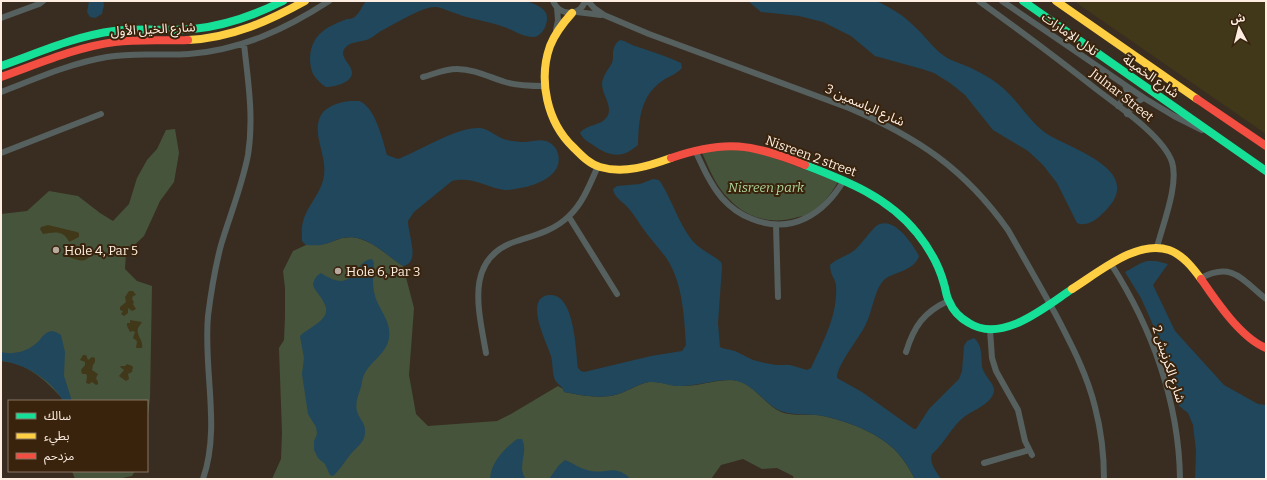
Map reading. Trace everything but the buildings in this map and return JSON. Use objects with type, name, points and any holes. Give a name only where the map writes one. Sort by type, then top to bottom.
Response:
[{"type":"main road","name":"شارع الخيل الأول","points":[[1,66],[74,40],[93,35],[137,29],[208,27],[251,15],[283,1]]},
{"type":"main road","name":"شارع الخيل الأول","points":[[1,77],[94,45],[138,40],[196,40],[226,35],[269,20],[305,1]]},
{"type":"main road","name":"شارع الخميلة","points":[[1023,1],[1215,136],[1266,170]]},
{"type":"main road","name":"شارع الخميلة","points":[[1056,1],[1266,146]]},
{"type":"main road","name":"Nisreen 2 street","points":[[574,12],[556,31],[548,57],[545,86],[550,114],[556,127],[564,139],[585,159],[598,166],[625,170],[638,168],[695,150],[716,146],[747,146],[776,154],[844,180],[880,199],[915,230],[931,253],[939,268],[948,301],[955,312],[964,321],[976,327],[990,330],[1005,328],[1021,322],[1111,264],[1135,251],[1157,247]]},
{"type":"main road","points":[[1157,247],[1170,250],[1181,256],[1194,268],[1232,320],[1259,345],[1266,348]]},
{"type":"street","points":[[1,18],[39,4],[43,1]]},
{"type":"street","points":[[1,92],[55,72],[106,57],[125,54],[188,54],[209,52],[244,44],[266,36],[288,25],[329,1]]},
{"type":"street","points":[[553,1],[557,8]]},
{"type":"street","points":[[574,12],[581,8],[587,1]]},
{"type":"street","name":"شارع الياسمين 3","points":[[587,1],[604,16]]},
{"type":"street","name":"Julnar Street","points":[[980,1],[1118,106],[1160,142],[1167,151],[1172,162],[1174,185],[1157,247]]},
{"type":"street","name":"تلال الإمارات","points":[[1002,1],[1144,98],[1184,121],[1215,136]]},
{"type":"street","name":"شارع الياسمين 3","points":[[557,8],[566,13],[591,12],[604,16],[676,45],[849,108],[895,128],[937,155],[968,182],[996,213],[1008,230],[1076,353],[1087,379],[1095,406],[1101,434],[1104,479]]},
{"type":"street","name":"Nisreen 2 street","points":[[556,31],[558,20],[557,8]]},
{"type":"street","points":[[203,479],[209,459],[211,429],[207,356],[210,300],[220,252],[245,170],[250,139],[251,107],[244,44]]},
{"type":"street","points":[[423,77],[447,70],[466,70],[520,85],[545,86]]},
{"type":"street","points":[[1118,106],[1126,95],[1127,90],[1125,85]]},
{"type":"street","points":[[1127,114],[1137,102],[1144,98]]},
{"type":"street","points":[[1,153],[101,114]]},
{"type":"street","points":[[695,150],[713,187],[722,199],[746,217],[760,222],[776,225],[790,224],[803,220],[816,213],[827,203],[837,192],[844,180]]},
{"type":"street","points":[[486,353],[477,300],[479,280],[482,271],[493,256],[507,245],[543,233],[569,217],[582,199],[598,166]]},
{"type":"street","points":[[569,217],[617,294]]},
{"type":"street","points":[[776,225],[778,297]]},
{"type":"street","name":"شارع الكرنيش 2","points":[[1111,264],[1132,298],[1141,317],[1162,372],[1176,431],[1180,479]]},
{"type":"street","points":[[1201,278],[1210,273],[1220,271],[1230,272],[1239,276],[1266,299]]},
{"type":"street","points":[[906,352],[911,337],[922,319],[938,306],[948,301]]},
{"type":"street","points":[[984,464],[1031,453],[1025,441],[1018,410],[996,371],[992,358],[990,330]]},
{"type":"green space","points":[[175,129],[179,153],[174,182],[160,201],[144,236],[126,253],[125,269],[137,281],[152,286],[150,398],[148,415],[148,400],[62,400],[55,390],[34,373],[19,365],[1,361],[1,214],[27,211],[49,191],[78,196],[113,221],[129,204],[137,178],[147,160],[157,149],[166,130]]},
{"type":"green space","name":"Nisreen park","points":[[730,148],[764,154],[838,182],[822,204],[808,215],[779,220],[761,219],[737,207],[725,195],[714,178],[702,153],[716,149]]},
{"type":"green space","points":[[352,237],[366,241],[379,248],[403,266],[414,308],[409,375],[416,414],[428,426],[497,421],[558,386],[563,389],[564,392],[603,397],[619,394],[640,384],[649,382],[685,386],[731,380],[745,384],[781,412],[823,416],[851,424],[870,432],[894,449],[906,463],[915,479],[794,479],[793,476],[777,468],[762,469],[743,459],[721,465],[711,479],[272,479],[281,459],[282,433],[279,348],[284,340],[285,288],[283,271],[293,251],[306,245],[325,244],[342,238]]},
{"type":"green space","points":[[72,472],[134,472],[132,476],[117,479],[75,479]]},
{"type":"sand","points":[[1074,1],[1266,1],[1266,134],[1094,15]]},
{"type":"sand","points":[[48,225],[77,232],[79,233],[79,237],[69,242],[64,235],[55,232],[43,234],[40,229],[41,227]]},
{"type":"sand","points":[[68,251],[83,257],[91,255],[83,261],[66,256]]},
{"type":"sand","points":[[129,291],[133,291],[136,295],[133,296],[132,299],[136,309],[132,311],[128,308],[128,313],[124,316],[121,314],[123,311],[120,310],[120,307],[126,302],[125,297]]},
{"type":"sand","points":[[130,320],[142,322],[138,328],[138,331],[142,348],[136,348],[137,341],[133,338],[135,332],[130,332],[127,326],[127,323],[130,323]]},
{"type":"sand","points":[[83,355],[86,355],[88,360],[92,357],[95,358],[92,370],[98,374],[96,378],[98,384],[96,385],[92,382],[89,384],[86,383],[87,376],[86,374],[82,374],[81,370],[85,365],[85,362],[80,360]]},
{"type":"sand","points":[[127,364],[133,367],[132,372],[128,374],[129,379],[126,381],[119,376],[124,370],[120,367]]},
{"type":"water","points":[[89,1],[103,1],[104,5],[102,14],[95,18],[90,17],[87,12]]},
{"type":"water","points":[[366,1],[525,1],[542,8],[546,13],[547,21],[539,35],[529,37],[499,25],[463,16],[437,7],[429,8],[404,18],[370,39],[348,45],[343,53],[345,60],[351,69],[351,76],[342,84],[326,87],[320,83],[311,69],[310,57],[312,46],[322,32],[341,21],[355,17]]},
{"type":"water","points":[[748,1],[876,1],[886,6],[910,22],[942,55],[969,67],[998,84],[1047,134],[1103,165],[1113,175],[1117,187],[1114,200],[1101,215],[1093,221],[1087,224],[1077,223],[1057,183],[1043,165],[1028,151],[993,130],[965,95],[950,83],[934,73],[875,56],[851,36],[823,22],[799,16],[761,12]]},
{"type":"water","points":[[620,40],[681,63],[682,68],[655,87],[645,101],[640,118],[638,145],[627,153],[616,155],[599,149],[586,140],[580,133],[583,130],[599,123],[608,115],[609,108],[602,82],[612,63],[615,45]]},
{"type":"water","points":[[359,101],[365,104],[370,110],[378,125],[387,155],[398,159],[450,135],[471,128],[480,128],[507,140],[525,142],[536,140],[546,141],[557,150],[559,161],[554,172],[550,176],[538,183],[526,187],[505,190],[473,181],[452,181],[414,212],[408,221],[412,254],[411,260],[408,264],[403,266],[367,241],[351,237],[338,239],[323,245],[306,245],[302,241],[302,224],[318,193],[324,175],[323,159],[318,137],[318,122],[326,109],[338,103]]},
{"type":"water","points":[[653,179],[659,180],[664,187],[682,224],[692,240],[721,262],[722,267],[718,323],[720,347],[735,351],[753,360],[765,363],[790,365],[807,370],[811,368],[829,328],[835,307],[836,285],[830,265],[856,249],[875,227],[881,224],[888,224],[901,231],[912,244],[919,256],[917,261],[909,268],[889,276],[882,283],[876,294],[866,324],[840,366],[837,378],[862,392],[916,429],[929,409],[959,379],[962,371],[964,346],[967,341],[974,338],[979,344],[983,370],[994,388],[993,396],[982,406],[959,421],[941,445],[932,454],[932,464],[941,479],[915,479],[906,463],[894,449],[870,432],[832,418],[818,415],[785,413],[775,408],[751,388],[738,381],[724,380],[678,386],[649,382],[640,384],[619,394],[603,397],[564,392],[563,388],[555,380],[551,356],[539,322],[537,312],[538,304],[541,298],[549,295],[558,297],[564,303],[569,313],[575,337],[578,368],[584,372],[651,356],[682,351],[686,345],[680,290],[672,269],[667,259],[632,212],[615,195],[613,189],[617,186],[640,184]]},
{"type":"water","points":[[372,259],[374,263],[374,292],[389,327],[389,338],[385,349],[364,375],[356,403],[358,414],[365,428],[364,438],[333,476],[330,475],[325,464],[318,458],[314,450],[314,441],[317,434],[316,427],[308,414],[302,374],[304,358],[300,336],[320,322],[326,313],[326,307],[313,285],[315,279],[321,273],[332,279],[341,281],[347,279],[352,276],[365,261]]},
{"type":"water","points":[[1147,261],[1156,261],[1168,264],[1153,285],[1175,331],[1224,385],[1258,404],[1266,405],[1266,479],[1195,479],[1196,451],[1193,425],[1188,413],[1179,406],[1158,336],[1141,298],[1125,272]]},
{"type":"water","points":[[51,331],[61,335],[65,352],[64,376],[72,400],[62,400],[52,386],[28,369],[10,362],[1,361],[1,352],[14,353],[23,351],[37,343],[45,334]]},
{"type":"water","points":[[517,439],[522,439],[524,444],[522,470],[526,479],[490,479],[493,467],[499,456]]},
{"type":"water","points":[[565,460],[587,470],[600,472],[614,470],[619,471],[631,479],[549,479],[559,465]]},
{"type":"traffic: fast","points":[[1,66],[99,33],[124,30],[183,30],[205,28],[240,19],[283,1]]},
{"type":"traffic: fast","points":[[1023,1],[1266,171]]},
{"type":"traffic: fast","points":[[805,165],[836,177],[866,192],[893,209],[906,220],[917,233],[933,257],[945,286],[947,297],[953,308],[969,323],[982,328],[995,329],[1009,326],[1023,321],[1072,289]]},
{"type":"traffic: slow","points":[[188,40],[204,39],[234,32],[263,22],[305,1]]},
{"type":"traffic: slow","points":[[1056,1],[1197,99]]},
{"type":"traffic: slow","points":[[572,13],[552,41],[546,59],[545,73],[547,100],[551,113],[564,137],[579,153],[596,166],[609,169],[618,170],[636,168],[671,158]]},
{"type":"traffic: slow","points":[[1072,289],[1118,259],[1144,249],[1157,248],[1174,252],[1183,258],[1201,279]]},
{"type":"traffic: jam","points":[[1,77],[57,56],[100,44],[133,41],[188,40]]},
{"type":"traffic: jam","points":[[1197,99],[1266,146]]},
{"type":"traffic: jam","points":[[671,158],[708,148],[739,146],[769,152],[805,165]]},
{"type":"traffic: jam","points":[[1201,279],[1238,328],[1247,336],[1266,348]]},
{"type":"place","name":"Hole 4, Par 5","points":[[56,250]]},
{"type":"place","name":"Hole 6, Par 3","points":[[338,271]]}]
